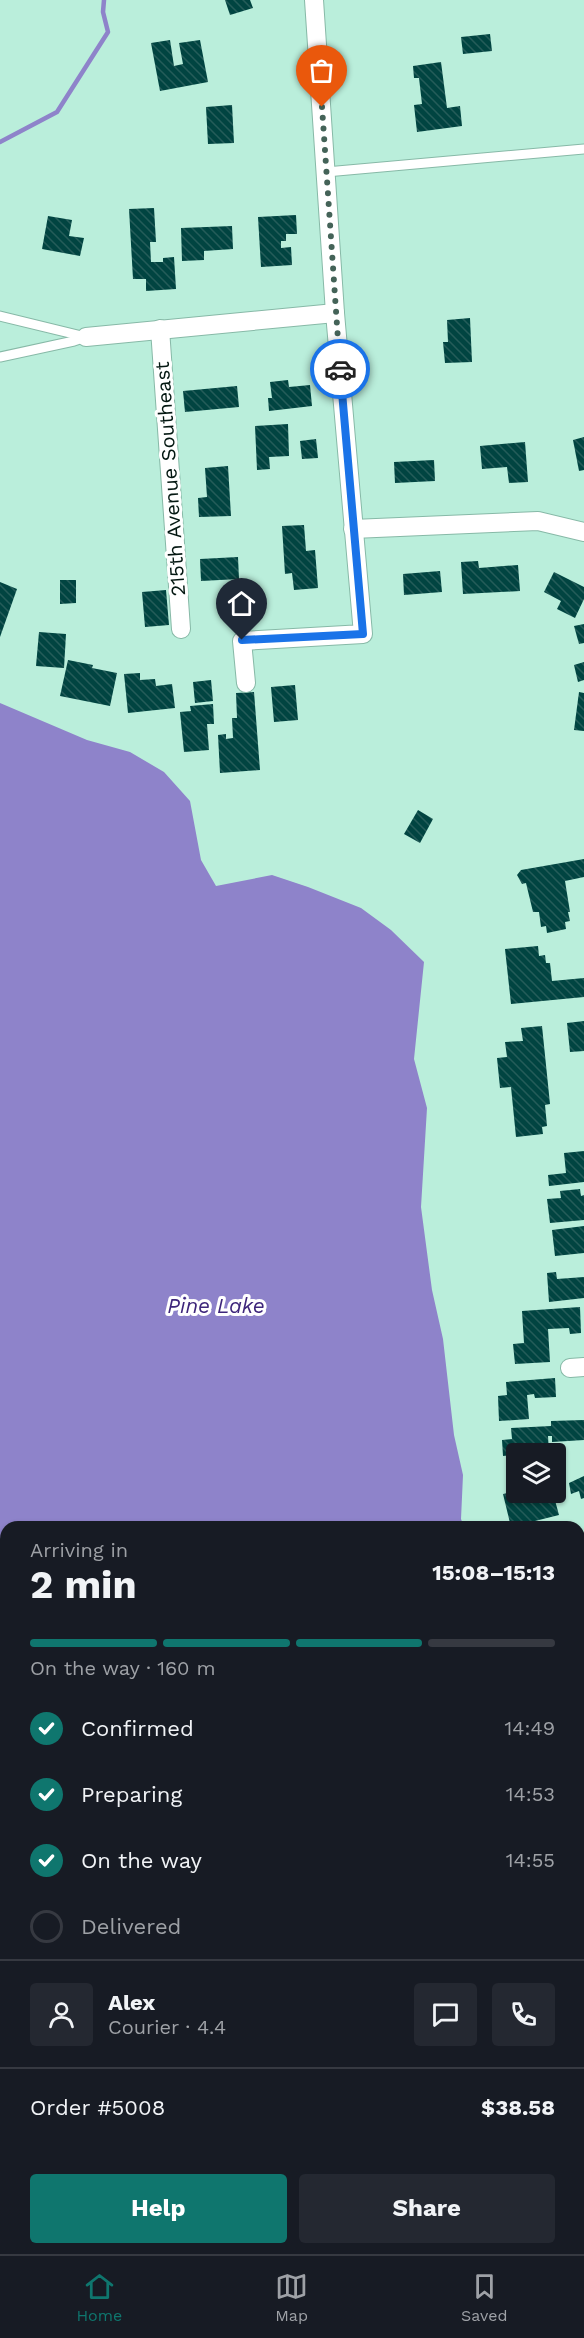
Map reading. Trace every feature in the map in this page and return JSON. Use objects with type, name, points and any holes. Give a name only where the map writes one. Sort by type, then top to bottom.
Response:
[{"type":"street","points":[[246,683],[242,640],[363,634],[335,313],[314,0]]},
{"type":"street","points":[[86,337],[335,313]]},
{"type":"street","name":"215th Avenue Southeast","points":[[160,329],[181,628]]},
{"type":"street","points":[[353,529],[538,521],[584,532]]},
{"type":"lane","points":[[326,172],[584,149]]},
{"type":"lane","points":[[0,316],[86,337]]},
{"type":"lane","points":[[0,357],[86,337]]},
{"type":"water","name":"Pine Lake","points":[[0,703],[87,740],[130,752],[164,772],[190,801],[201,860],[216,886],[272,875],[308,887],[361,908],[391,930],[424,962],[414,1059],[427,1108],[421,1207],[432,1290],[443,1339],[454,1435],[463,1475],[462,1521],[0,1521]]},
{"type":"building","points":[[225,0],[250,0],[253,8],[230,15]]},
{"type":"building","points":[[490,34],[492,51],[463,54],[461,37]]},
{"type":"building","points":[[170,40],[174,66],[183,64],[179,43],[200,40],[208,82],[160,91],[151,43]]},
{"type":"building","points":[[441,62],[447,108],[460,106],[462,126],[417,132],[414,105],[422,104],[419,78],[414,78],[413,66]]},
{"type":"building","points":[[232,105],[234,143],[208,144],[206,107]]},
{"type":"building","points":[[154,208],[156,242],[150,242],[151,262],[163,262],[163,258],[174,257],[176,289],[146,291],[146,279],[133,279],[129,209]]},
{"type":"building","points":[[296,215],[297,234],[286,234],[286,241],[281,241],[281,248],[291,247],[292,265],[261,267],[258,217]]},
{"type":"building","points":[[48,216],[72,220],[69,236],[84,238],[80,256],[42,249]]},
{"type":"building","points":[[232,226],[233,249],[204,251],[204,260],[182,261],[181,228]]},
{"type":"building","points":[[470,318],[472,362],[445,363],[443,342],[448,342],[447,320]]},
{"type":"building","points":[[288,380],[289,387],[310,385],[312,406],[269,411],[268,398],[272,398],[270,382]]},
{"type":"building","points":[[237,386],[239,407],[185,412],[183,391]]},
{"type":"building","points":[[288,424],[289,456],[269,457],[270,469],[257,470],[255,426]]},
{"type":"building","points":[[584,437],[584,470],[579,471],[573,440]]},
{"type":"building","points":[[316,439],[318,458],[302,459],[300,441]]},
{"type":"building","points":[[525,442],[528,482],[509,483],[507,467],[482,469],[480,446]]},
{"type":"building","points":[[434,460],[435,481],[395,483],[394,462]]},
{"type":"building","points":[[228,466],[231,516],[199,517],[198,498],[207,497],[205,468]]},
{"type":"building","points":[[304,525],[306,551],[315,550],[318,588],[294,590],[292,573],[285,574],[282,526]]},
{"type":"building","points":[[238,557],[239,579],[201,581],[200,559]]},
{"type":"building","points":[[478,561],[479,568],[518,565],[520,591],[463,594],[461,562]]},
{"type":"building","points":[[440,571],[442,592],[404,595],[403,574]]},
{"type":"building","points":[[554,572],[584,587],[584,599],[575,618],[557,609],[561,601],[544,592]]},
{"type":"building","points":[[60,580],[76,580],[76,603],[60,604]]},
{"type":"building","points":[[0,582],[17,589],[0,637]]},
{"type":"building","points":[[166,590],[169,625],[145,627],[142,592]]},
{"type":"building","points":[[584,624],[584,643],[579,644],[574,626]]},
{"type":"building","points":[[39,632],[66,634],[64,668],[36,666]]},
{"type":"building","points":[[68,660],[117,673],[110,706],[60,696]]},
{"type":"building","points":[[584,662],[584,680],[578,682],[574,665]]},
{"type":"building","points":[[140,673],[140,680],[155,679],[156,686],[172,684],[175,708],[128,713],[124,674]]},
{"type":"building","points":[[211,680],[213,701],[195,703],[193,682]]},
{"type":"building","points":[[295,685],[298,720],[274,722],[271,687]]},
{"type":"building","points":[[254,692],[260,770],[220,773],[218,735],[226,734],[226,739],[233,738],[232,718],[237,718],[236,693]]},
{"type":"building","points":[[579,692],[584,693],[584,731],[574,730]]},
{"type":"building","points":[[213,704],[214,724],[207,724],[209,750],[184,752],[180,712],[191,711],[190,706]]},
{"type":"building","points":[[418,810],[433,819],[420,843],[404,834]]},
{"type":"building","points":[[584,859],[584,877],[565,881],[570,912],[568,912],[570,921],[565,922],[566,929],[547,933],[546,926],[541,927],[539,912],[533,912],[526,883],[522,884],[517,875],[521,870]]},
{"type":"building","points":[[538,946],[539,956],[545,955],[546,963],[550,963],[552,981],[584,978],[584,997],[511,1004],[505,949]]},
{"type":"building","points":[[584,1021],[584,1051],[570,1052],[567,1023]]},
{"type":"building","points":[[542,1026],[550,1104],[545,1105],[547,1126],[542,1127],[543,1134],[516,1137],[511,1087],[500,1088],[497,1058],[507,1057],[505,1042],[523,1041],[521,1028]]},
{"type":"building","points":[[584,1151],[584,1182],[549,1186],[548,1175],[566,1173],[564,1153]]},
{"type":"building","points":[[580,1189],[581,1196],[584,1195],[584,1220],[550,1223],[547,1199],[561,1198],[560,1191]]},
{"type":"building","points":[[584,1226],[584,1253],[555,1256],[552,1230]]},
{"type":"building","points":[[556,1272],[557,1279],[584,1277],[584,1298],[549,1302],[547,1273]]},
{"type":"building","points":[[580,1307],[581,1333],[570,1334],[569,1328],[548,1329],[550,1362],[515,1364],[513,1344],[524,1343],[522,1311]]},
{"type":"building","points":[[555,1378],[556,1397],[535,1398],[534,1394],[527,1395],[529,1419],[499,1421],[498,1396],[507,1395],[506,1382]]},
{"type":"building","points":[[584,1420],[584,1440],[552,1442],[552,1436],[548,1436],[548,1443],[506,1443],[506,1456],[503,1456],[502,1440],[512,1439],[511,1428],[551,1426],[551,1421]]},
{"type":"building","points":[[584,1476],[584,1498],[581,1499],[579,1491],[571,1494],[569,1483]]},
{"type":"building","points":[[506,1493],[506,1503],[556,1503],[559,1515],[535,1521],[510,1521],[503,1494]]},
{"type":"waterway","points":[[0,142],[57,112],[108,32],[103,12],[104,0]]},
{"type":"way so far","points":[[322,107],[340,369]]},
{"type":"route","points":[[242,640],[363,634],[340,369]]}]
